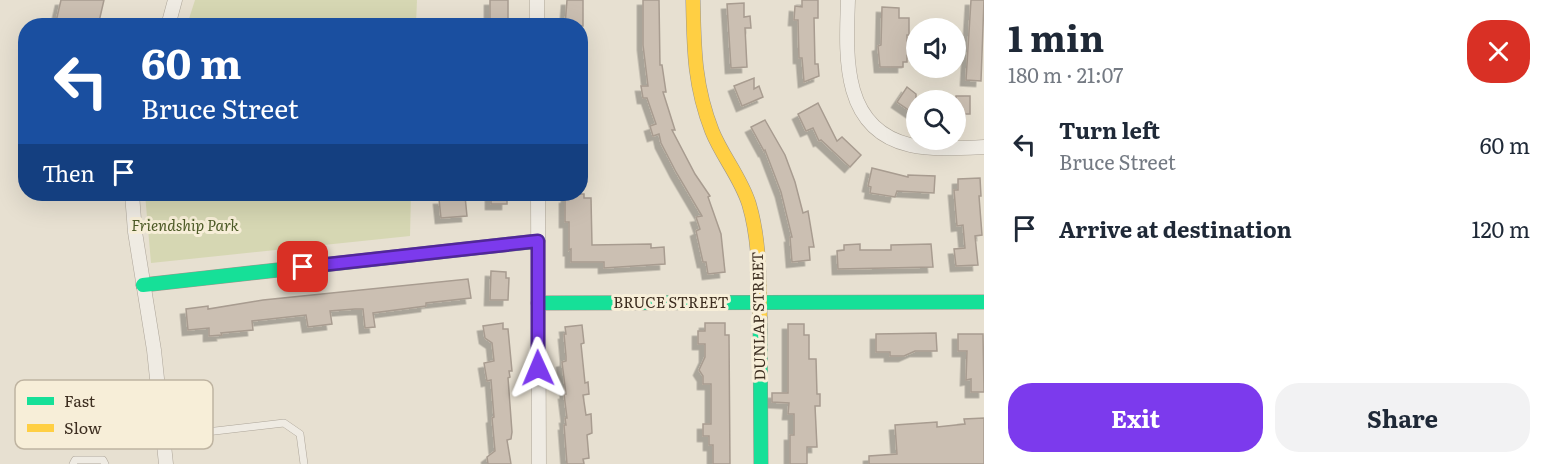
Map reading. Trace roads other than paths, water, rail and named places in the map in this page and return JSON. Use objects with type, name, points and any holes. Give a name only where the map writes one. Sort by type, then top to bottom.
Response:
[{"type":"street","points":[[170,18],[175,0]]},
{"type":"street","points":[[537,0],[537,18]]},
{"type":"street","name":"DUNLAP STREET","points":[[693,0],[694,63],[698,88],[712,132],[749,204],[759,255],[761,464]]},
{"type":"street","points":[[848,0],[850,84],[858,106],[874,126],[898,142],[913,146],[984,147]]},
{"type":"street","points":[[133,201],[135,232],[157,380]]},
{"type":"street","points":[[538,201],[539,464]]},
{"type":"street","points":[[143,285],[538,241]]},
{"type":"street","name":"BRUCE STREET","points":[[538,303],[984,302]]},
{"type":"street","points":[[165,449],[166,464]]},
{"type":"lane","points":[[213,431],[284,423],[300,434],[304,464]]},
{"type":"lane","points":[[73,464],[75,460],[103,460],[105,464]]},
{"type":"park label","name":"Friendship Park","points":[[185,226]]}]
